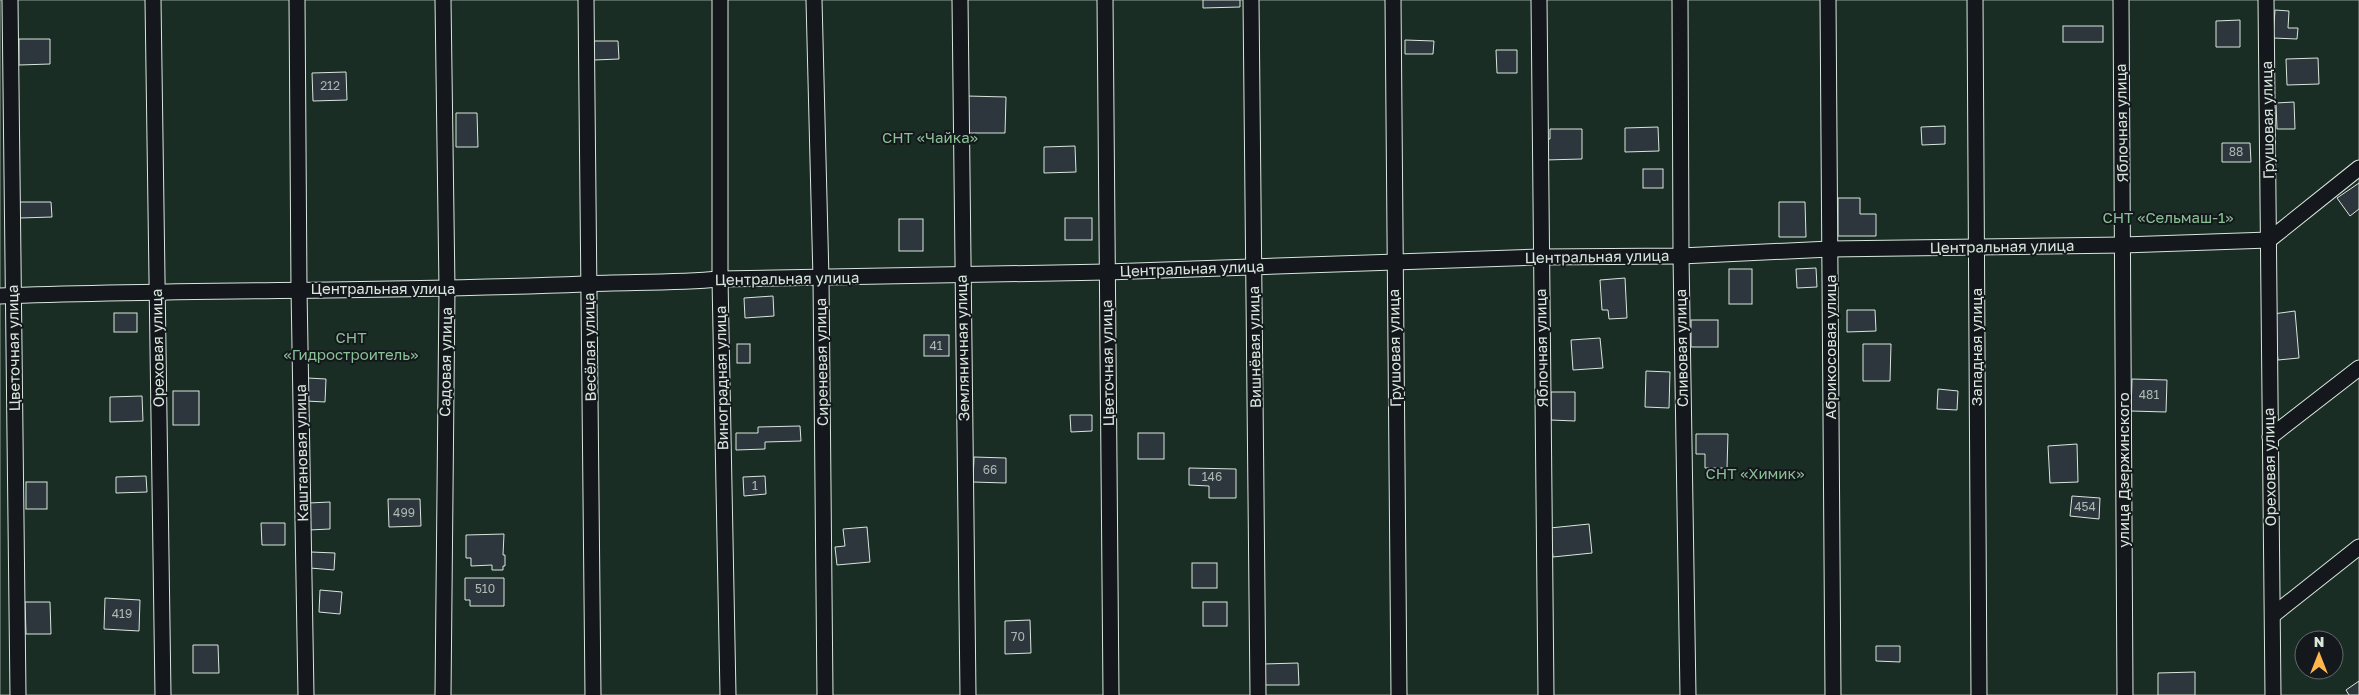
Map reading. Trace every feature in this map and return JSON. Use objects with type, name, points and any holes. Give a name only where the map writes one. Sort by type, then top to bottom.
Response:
[{"type":"street","name":"Цветочная улица","points":[[10,0],[7,296],[18,695]]},
{"type":"street","name":"Ореховая улица","points":[[153,0],[163,695]]},
{"type":"street","name":"Каштановая улица","points":[[297,0],[299,290],[306,695]]},
{"type":"street","name":"Садовая улица","points":[[443,0],[447,290],[443,695]]},
{"type":"street","name":"Весёлая улица","points":[[586,0],[593,695]]},
{"type":"street","name":"Виноградная улица","points":[[720,0],[720,279],[728,695]]},
{"type":"street","name":"Сиреневая улица","points":[[814,0],[821,279],[825,695]]},
{"type":"street","name":"Земляничная улица","points":[[960,0],[968,695]]},
{"type":"street","name":"Цветочная улица","points":[[1105,0],[1111,695]]},
{"type":"street","name":"Вишнёвая улица","points":[[1251,0],[1258,695]]},
{"type":"street","name":"Грушовая улица","points":[[1393,0],[1399,695]]},
{"type":"street","name":"Яблочная улица","points":[[1539,0],[1546,695]]},
{"type":"street","name":"Сливовая улица","points":[[1680,0],[1681,256],[1688,695]]},
{"type":"street","name":"Абрикосовая улица","points":[[1828,0],[1833,695]]},
{"type":"street","name":"Западная улица","points":[[1976,0],[1979,695]]},
{"type":"street","name":"Яблочная улица","points":[[2121,0],[2123,245]]},
{"type":"street","name":"Грушовая улица","points":[[2266,0],[2269,240]]},
{"type":"street","points":[[2269,240],[2359,168]]},
{"type":"street","name":"Центральная улица","points":[[7,296],[157,291],[447,290],[589,284],[674,283],[720,279],[821,279],[1107,272],[1395,264],[1541,257],[1681,256],[1830,249],[1977,248],[2269,240]]},
{"type":"street","name":"Ореховая улица","points":[[2269,240],[2273,695]]},
{"type":"street","name":"улица Дзержинского","points":[[2123,245],[2125,695]]},
{"type":"street","points":[[2270,437],[2359,368]]},
{"type":"street","points":[[2273,615],[2359,547]]},
{"type":"green space","points":[[0,0],[2359,0],[2359,695],[0,695]]},
{"type":"building","points":[[1203,0],[1240,0],[1240,7],[1203,8]]},
{"type":"building","points":[[2275,10],[2289,11],[2288,28],[2298,28],[2297,39],[2273,38]]},
{"type":"building","points":[[2240,20],[2240,47],[2216,47],[2216,21]]},
{"type":"building","points":[[2063,26],[2103,26],[2103,42],[2063,42]]},
{"type":"building","points":[[19,39],[50,39],[50,64],[19,65]]},
{"type":"building","points":[[1405,40],[1434,41],[1433,54],[1405,54]]},
{"type":"building","points":[[594,41],[618,41],[619,59],[594,60]]},
{"type":"building","points":[[1496,50],[1517,50],[1517,73],[1497,73]]},
{"type":"building","points":[[2318,58],[2319,84],[2287,85],[2286,59]]},
{"type":"building","points":[[346,72],[347,100],[313,101],[312,73]]},
{"type":"building","points":[[967,96],[1006,97],[1005,133],[967,133]]},
{"type":"building","points":[[2294,102],[2295,129],[2277,129],[2276,103]]},
{"type":"building","points":[[456,113],[477,113],[478,147],[456,147]]},
{"type":"building","points":[[1945,126],[1945,144],[1922,145],[1921,127]]},
{"type":"building","points":[[1658,127],[1659,151],[1625,152],[1625,128]]},
{"type":"building","points":[[1550,129],[1582,129],[1582,159],[1545,160],[1545,139],[1550,139]]},
{"type":"building","points":[[2222,143],[2250,143],[2251,162],[2222,162]]},
{"type":"building","points":[[1075,146],[1076,172],[1044,173],[1044,147]]},
{"type":"building","points":[[1643,169],[1663,169],[1663,188],[1643,188]]},
{"type":"building","points":[[2359,183],[2359,209],[2350,216],[2337,198]]},
{"type":"building","points":[[1838,198],[1860,198],[1860,214],[1876,214],[1876,236],[1838,236]]},
{"type":"building","points":[[20,202],[51,202],[52,217],[20,218]]},
{"type":"building","points":[[1779,202],[1805,202],[1806,237],[1779,237]]},
{"type":"building","points":[[1065,218],[1092,218],[1092,240],[1065,240]]},
{"type":"building","points":[[899,219],[923,219],[923,251],[899,251]]},
{"type":"building","points":[[1816,268],[1817,287],[1797,288],[1796,269]]},
{"type":"building","points":[[1729,269],[1752,269],[1752,304],[1729,304]]},
{"type":"building","points":[[1625,278],[1627,318],[1609,319],[1608,310],[1602,310],[1600,280]]},
{"type":"building","points":[[773,296],[774,316],[745,318],[744,298]]},
{"type":"building","points":[[1847,310],[1875,310],[1876,331],[1847,332]]},
{"type":"building","points":[[2295,311],[2299,358],[2278,360],[2273,314]]},
{"type":"building","points":[[114,313],[137,313],[137,332],[114,332]]},
{"type":"building","points":[[1691,320],[1718,320],[1718,347],[1691,347]]},
{"type":"building","points":[[924,335],[949,335],[949,356],[924,356]]},
{"type":"building","points":[[1600,338],[1603,368],[1573,370],[1571,340]]},
{"type":"building","points":[[737,344],[750,344],[750,363],[737,363]]},
{"type":"building","points":[[1863,344],[1891,344],[1890,381],[1863,381]]},
{"type":"building","points":[[1646,371],[1670,372],[1669,408],[1645,407]]},
{"type":"building","points":[[308,378],[326,379],[325,402],[306,401]]},
{"type":"building","points":[[2132,379],[2167,380],[2166,412],[2131,411]]},
{"type":"building","points":[[1938,389],[1958,391],[1957,410],[1937,409]]},
{"type":"building","points":[[173,391],[199,391],[199,425],[173,425]]},
{"type":"building","points":[[1551,392],[1575,392],[1575,421],[1551,420]]},
{"type":"building","points":[[142,396],[143,421],[110,422],[110,397]]},
{"type":"building","points":[[1070,415],[1092,415],[1092,431],[1071,432]]},
{"type":"building","points":[[800,426],[801,441],[765,442],[765,449],[736,450],[736,433],[758,433],[758,427]]},
{"type":"building","points":[[1138,433],[1164,433],[1164,459],[1138,459]]},
{"type":"building","points":[[1696,434],[1728,434],[1727,468],[1705,468],[1705,454],[1696,454]]},
{"type":"building","points":[[2077,444],[2078,482],[2050,483],[2048,446]]},
{"type":"building","points":[[974,457],[1006,458],[1006,483],[973,482]]},
{"type":"building","points":[[1189,468],[1236,469],[1236,498],[1209,498],[1209,486],[1189,485]]},
{"type":"building","points":[[146,476],[147,492],[116,493],[116,477]]},
{"type":"building","points":[[765,476],[766,494],[744,496],[743,477]]},
{"type":"building","points":[[26,482],[47,482],[47,509],[26,509]]},
{"type":"building","points":[[2072,496],[2100,498],[2099,519],[2070,516]]},
{"type":"building","points":[[388,499],[420,499],[421,526],[389,527]]},
{"type":"building","points":[[330,502],[330,529],[309,530],[309,503]]},
{"type":"building","points":[[261,523],[285,523],[285,545],[262,545]]},
{"type":"building","points":[[1589,524],[1592,553],[1553,557],[1550,528]]},
{"type":"building","points":[[867,527],[870,562],[837,565],[835,547],[845,546],[843,529]]},
{"type":"building","points":[[504,534],[503,555],[505,555],[505,566],[503,566],[503,570],[492,570],[492,565],[471,566],[471,558],[466,558],[466,535]]},
{"type":"building","points":[[311,552],[335,553],[334,570],[310,568]]},
{"type":"building","points":[[1192,563],[1217,563],[1217,588],[1192,588]]},
{"type":"building","points":[[465,578],[504,578],[504,606],[470,606],[470,600],[465,600]]},
{"type":"building","points":[[320,590],[342,592],[340,614],[319,612]]},
{"type":"building","points":[[105,598],[140,600],[139,631],[104,629]]},
{"type":"building","points":[[25,602],[50,602],[51,634],[26,634]]},
{"type":"building","points":[[1203,602],[1227,602],[1227,626],[1203,626]]},
{"type":"building","points":[[1030,620],[1031,653],[1005,654],[1005,621]]},
{"type":"building","points":[[193,645],[218,645],[219,673],[193,673]]},
{"type":"building","points":[[1876,646],[1900,646],[1900,662],[1876,661]]},
{"type":"building","points":[[1298,663],[1299,685],[1263,685],[1263,664]]},
{"type":"building","points":[[2195,672],[2195,695],[2158,695],[2158,673]]},
{"type":"building","points":[[2359,681],[2359,695],[2349,695],[2346,690]]},
{"type":"park label","name":"СНТ «Чайка»","points":[[930,138]]},
{"type":"park label","name":"СНТ «Сельмаш-1»","points":[[2168,218]]},
{"type":"park label","name":"СНТ «Гидростроитель»","points":[[351,346]]},
{"type":"park label","name":"СНТ «Химик»","points":[[1755,474]]}]
